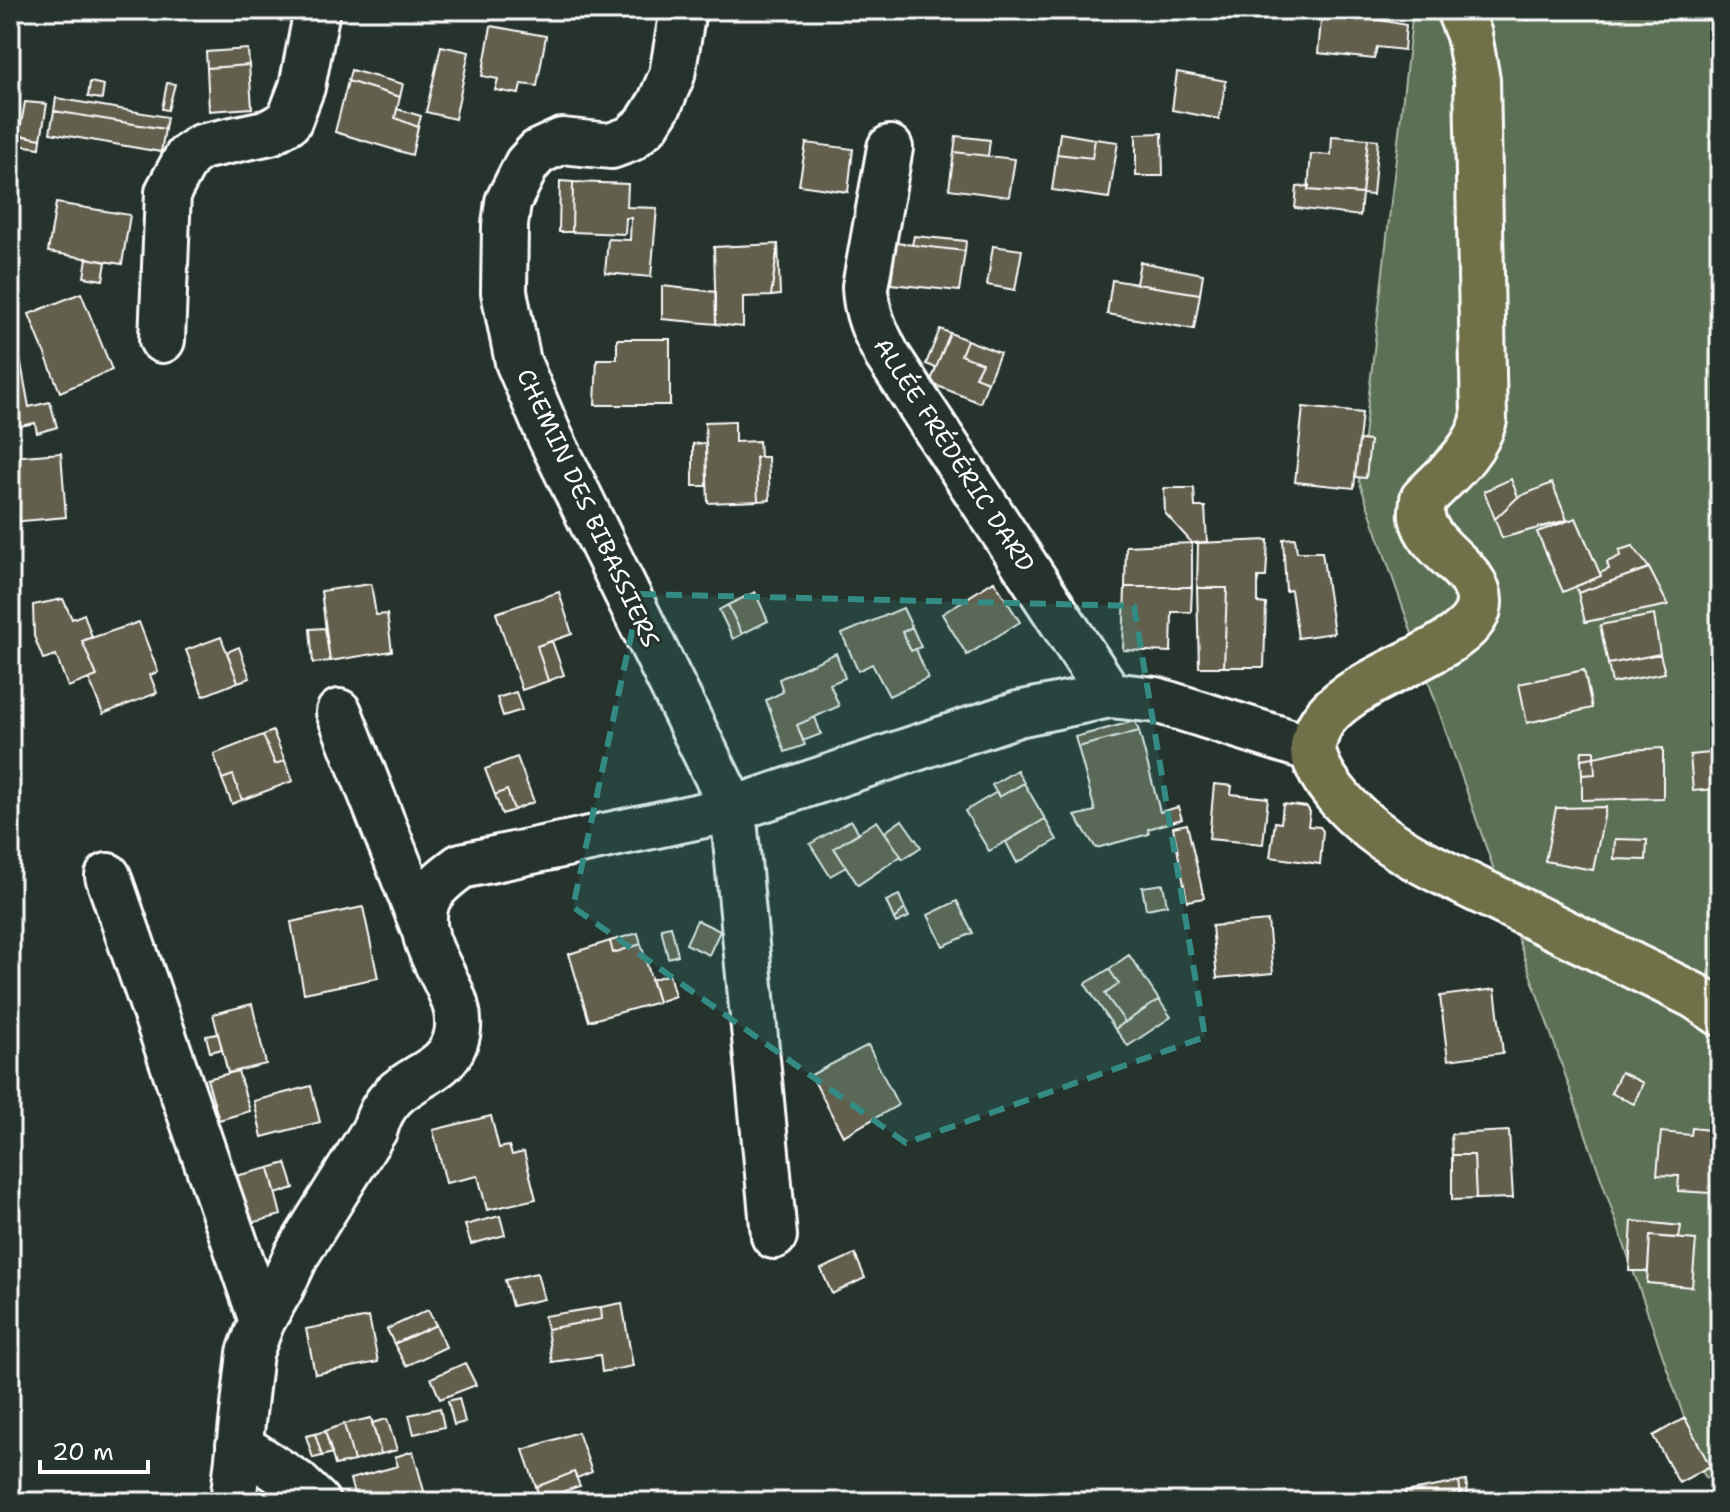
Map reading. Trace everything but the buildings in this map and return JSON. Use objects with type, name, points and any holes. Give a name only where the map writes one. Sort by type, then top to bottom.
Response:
[{"type":"main road","points":[[1459,10],[1469,35],[1477,80],[1484,420],[1478,440],[1461,462],[1423,499],[1422,517],[1430,536],[1472,581],[1479,600],[1474,622],[1452,639],[1346,697],[1319,725],[1312,749],[1323,778],[1344,804],[1380,835],[1424,862],[1695,996],[1720,1013]]},
{"type":"street","points":[[162,340],[168,192],[187,157],[201,147],[270,132],[289,121],[302,87],[317,10]]},
{"type":"street","name":"CHEMIN DES BIBASSIERS","points":[[683,10],[672,75],[647,124],[630,139],[611,146],[562,141],[538,152],[527,164],[508,202],[504,292],[518,362],[550,437],[733,809],[774,1236]]},
{"type":"street","name":"ALLÉE FRÉDÉRIC DARD","points":[[890,148],[865,287],[865,308],[874,332],[1110,695]]},
{"type":"street","points":[[429,944],[425,919],[428,900],[443,880],[461,866],[733,809],[1018,714],[1110,695],[1156,700],[1312,749]]},
{"type":"street","points":[[233,1502],[250,1353],[262,1321],[297,1254],[375,1129],[388,1099],[400,1087],[441,1062],[455,1044],[460,1022],[455,1001],[429,944],[339,712]]},
{"type":"street","points":[[108,876],[262,1321]]},
{"type":"street","points":[[239,1445],[297,1483],[317,1502]]},
{"type":"highlighted area","points":[[640,594],[1134,606],[1205,1037],[906,1143],[573,907]]},
{"type":"green space","points":[[1413,10],[1720,10],[1720,1491],[1704,1475],[1359,481]]}]
